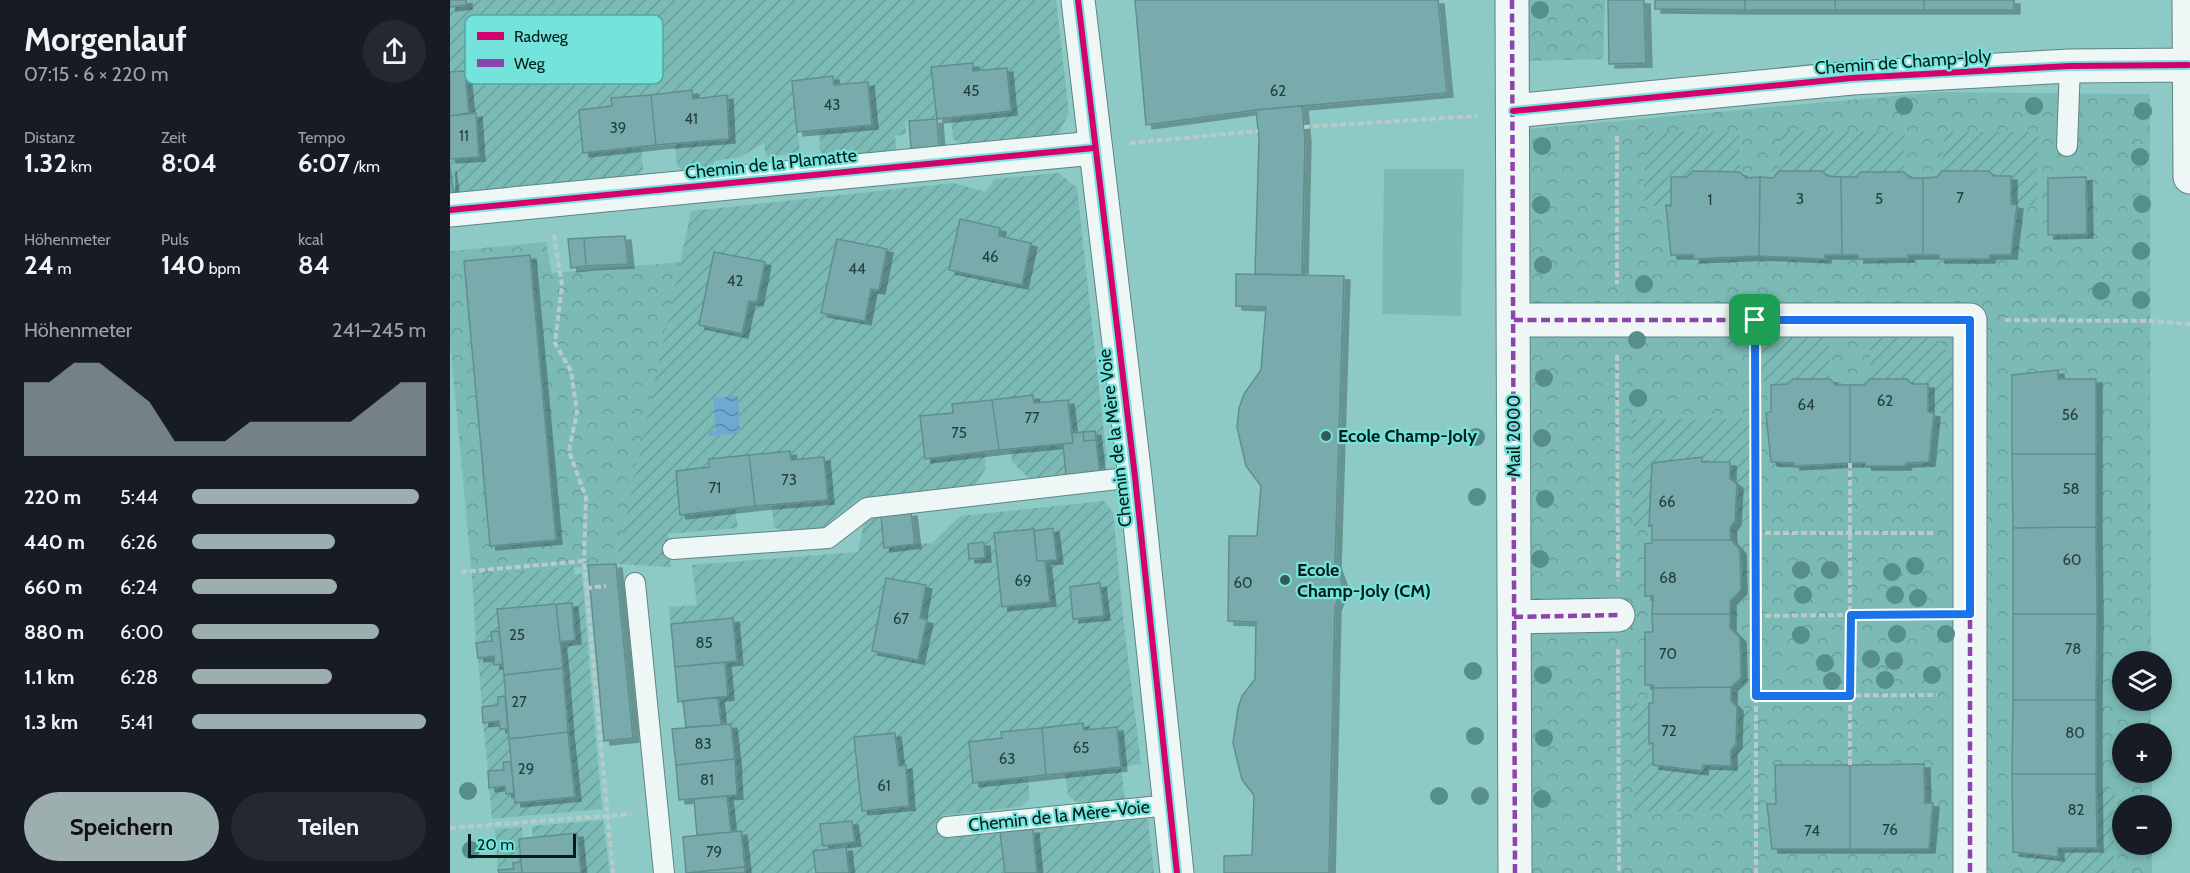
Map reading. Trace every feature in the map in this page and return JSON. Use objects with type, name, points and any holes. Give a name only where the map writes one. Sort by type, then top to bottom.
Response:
[{"type":"street","name":"Chemin de la Mère Voie","points":[[1078,0],[1135,477],[1177,873]]},
{"type":"street","name":"Mail 2000","points":[[1512,0],[1515,873]]},
{"type":"street","points":[[2189,0],[2190,177]]},
{"type":"street","name":"Chemin de Champ-Joly","points":[[1513,111],[1617,103],[1852,78],[2070,66],[2188,65]]},
{"type":"street","name":"Chemin de la Plamatte","points":[[450,210],[1094,148]]},
{"type":"street","points":[[1514,320],[1970,320],[1970,873]]},
{"type":"street","points":[[1514,617],[1618,615]]},
{"type":"lane","points":[[2067,146],[2070,66]]},
{"type":"lane","name":"Chemin de la Mère Voie","points":[[673,549],[828,538],[867,508],[1135,477]]},
{"type":"lane","points":[[635,583],[664,873]]},
{"type":"lane","name":"Chemin de la Mère-Voie","points":[[947,827],[1170,806]]},
{"type":"path","points":[[1617,103],[1617,320]]},
{"type":"path","points":[[1304,127],[1513,111]]},
{"type":"path","points":[[1094,148],[1258,131]]},
{"type":"path","points":[[555,239],[562,285],[555,343],[571,371],[577,412],[568,451],[586,498],[584,561],[613,873]]},
{"type":"path","points":[[1755,320],[1756,873]]},
{"type":"path","points":[[1970,320],[2151,321],[2190,324]]},
{"type":"path","points":[[1850,463],[1850,765]]},
{"type":"path","points":[[1755,533],[1970,532]]},
{"type":"path","points":[[461,572],[584,561]]},
{"type":"path","points":[[1756,616],[1970,614]]},
{"type":"path","points":[[1756,696],[1971,695]]},
{"type":"path","points":[[450,828],[658,812]]},
{"type":"green space","points":[[450,0],[1056,0],[1069,113],[1056,138],[965,147],[953,139],[951,117],[905,121],[906,134],[895,136],[897,156],[832,161],[820,151],[819,130],[798,132],[800,153],[766,157],[764,143],[740,157],[715,161],[706,175],[689,176],[677,165],[675,143],[641,147],[643,169],[633,180],[450,201]]},
{"type":"green space","points":[[1529,0],[1605,0],[1603,59],[1529,61]]},
{"type":"green space","points":[[1938,92],[2150,94],[2151,651],[2112,651],[2112,711],[2151,711],[2151,723],[2112,723],[2112,783],[2152,783],[2152,795],[2112,795],[2112,855],[2152,855],[2152,873],[1531,873],[1530,129]]},
{"type":"green space","points":[[1780,130],[1905,132],[1904,172],[1861,172],[1855,177],[1779,171]]},
{"type":"green space","points":[[1645,131],[1739,132],[1740,172],[1693,171],[1687,177],[1671,177],[1671,206],[1644,206]]},
{"type":"green space","points":[[1944,132],[2038,132],[2036,206],[2011,204],[2011,176],[1942,171]]},
{"type":"green space","points":[[1384,169],[1464,169],[1461,316],[1382,314]]},
{"type":"green space","points":[[1059,173],[1077,188],[1107,461],[1100,472],[1032,481],[1012,462],[1011,450],[984,452],[986,468],[974,487],[861,498],[822,528],[784,532],[774,527],[772,505],[735,509],[738,528],[668,534],[671,567],[616,564],[691,211],[954,183],[985,192],[995,179]]},
{"type":"green space","points":[[546,242],[552,273],[681,262],[616,564],[472,576],[450,342],[450,251]]},
{"type":"green space","points":[[1761,336],[1829,337],[1830,379],[1793,379],[1787,384],[1764,385]]},
{"type":"green space","points":[[1870,338],[1937,338],[1958,365],[1956,414],[1928,412],[1928,384],[1912,384],[1907,379],[1870,379]]},
{"type":"green space","points":[[1631,419],[1750,419],[1750,520],[1735,521],[1737,484],[1730,479],[1730,462],[1702,462],[1701,457],[1652,463],[1649,526],[1633,526]]},
{"type":"green space","points":[[1104,501],[1113,512],[1141,764],[1121,767],[1125,801],[1081,805],[1068,796],[1065,773],[1028,777],[1030,798],[1021,807],[943,815],[946,837],[1148,819],[1154,873],[745,873],[741,831],[731,832],[727,796],[737,795],[731,724],[721,725],[718,698],[678,702],[669,607],[697,605],[692,565],[858,552],[865,518],[911,512],[915,544],[932,543],[960,516]]},
{"type":"green space","points":[[574,566],[575,575],[582,574],[602,809],[492,819],[489,788],[505,786],[506,794],[514,793],[515,803],[575,797],[556,605],[497,609],[499,631],[492,632],[492,641],[476,643],[472,576]]},
{"type":"green space","points":[[494,656],[494,665],[503,664],[505,696],[498,697],[498,705],[482,707],[478,658]]},
{"type":"green space","points":[[1632,703],[1649,703],[1653,765],[1702,771],[1703,765],[1731,766],[1731,750],[1736,744],[1737,707],[1750,708],[1751,810],[1634,812]]},
{"type":"green space","points":[[499,721],[500,729],[508,729],[511,762],[503,763],[504,770],[488,771],[483,723]]},
{"type":"green space","points":[[2096,789],[2115,789],[2115,795],[2112,795],[2114,873],[2033,873],[2033,854],[2058,857],[2058,848],[2096,848]]},
{"type":"green space","points":[[603,820],[610,873],[581,873],[577,834],[533,838],[532,826]]},
{"type":"green space","points":[[522,827],[523,838],[519,839],[521,862],[513,863],[514,869],[498,870],[495,829]]},
{"type":"water","points":[[738,396],[740,433],[709,436],[709,431],[716,431],[713,398]]},
{"type":"building","points":[[450,0],[466,0],[466,5],[450,7]]},
{"type":"building","points":[[1135,0],[1438,0],[1447,93],[1256,110],[1146,125]]},
{"type":"building","points":[[1608,0],[1644,0],[1646,63],[1609,64]]},
{"type":"building","points":[[1655,0],[1745,0],[1745,10],[1655,9]]},
{"type":"building","points":[[1745,0],[1835,0],[1835,10],[1745,10]]},
{"type":"building","points":[[1835,0],[1924,0],[1924,10],[1835,10]]},
{"type":"building","points":[[1924,0],[2014,0],[2014,10],[1924,10]]},
{"type":"building","points":[[973,63],[973,71],[1007,68],[1011,111],[937,119],[931,67]]},
{"type":"building","points":[[465,71],[469,113],[450,116],[450,72]]},
{"type":"building","points":[[833,76],[834,85],[868,82],[872,125],[797,132],[792,81]]},
{"type":"building","points":[[692,90],[693,99],[727,95],[729,139],[656,145],[651,95]]},
{"type":"building","points":[[651,95],[656,145],[583,153],[579,110],[612,106],[611,98]]},
{"type":"building","points":[[1302,106],[1305,138],[1302,275],[1255,274],[1259,139],[1256,110]]},
{"type":"building","points":[[476,113],[479,157],[450,159],[450,116]]},
{"type":"building","points":[[937,119],[939,146],[911,149],[909,121]]},
{"type":"building","points":[[450,167],[454,195],[450,195]]},
{"type":"building","points":[[1693,171],[1740,172],[1746,178],[1760,177],[1759,256],[1694,259],[1694,255],[1671,255],[1666,205],[1671,206],[1671,177],[1687,177]]},
{"type":"building","points":[[1779,171],[1822,171],[1827,176],[1841,177],[1842,255],[1825,255],[1825,259],[1759,256],[1760,177],[1773,178]]},
{"type":"building","points":[[1942,171],[1989,171],[1994,176],[2011,176],[2011,204],[2017,205],[2011,255],[1990,255],[1989,259],[1939,259],[1939,255],[1923,255],[1923,178],[1937,177]]},
{"type":"building","points":[[1861,172],[1904,172],[1910,178],[1923,178],[1923,255],[1908,255],[1908,258],[1858,259],[1858,255],[1842,255],[1841,177],[1856,177]]},
{"type":"building","points":[[2086,177],[2087,234],[2048,235],[2048,178]]},
{"type":"building","points":[[960,219],[1000,228],[999,236],[1031,243],[1022,285],[949,270]]},
{"type":"building","points":[[625,236],[628,264],[586,266],[584,238]]},
{"type":"building","points":[[584,238],[586,266],[571,268],[568,239]]},
{"type":"building","points":[[837,239],[887,249],[879,290],[871,289],[865,321],[821,313]]},
{"type":"building","points":[[714,252],[765,262],[757,302],[749,301],[742,334],[699,325]]},
{"type":"building","points":[[530,255],[556,540],[490,546],[464,261]]},
{"type":"building","name":"Ecole Champ-Joly (CM)","points":[[1236,274],[1344,276],[1335,564],[1343,586],[1335,607],[1329,873],[1224,873],[1224,856],[1252,855],[1254,795],[1242,780],[1233,743],[1242,696],[1255,679],[1256,622],[1228,621],[1229,536],[1257,536],[1261,486],[1246,466],[1237,427],[1239,408],[1244,394],[1261,370],[1266,307],[1236,306]]},
{"type":"building","points":[[2058,370],[2058,379],[2096,379],[2096,454],[2012,454],[2012,375]]},
{"type":"building","points":[[1793,379],[1830,379],[1836,385],[1850,385],[1850,463],[1794,466],[1794,463],[1771,462],[1766,413],[1771,412],[1771,385],[1787,384]]},
{"type":"building","points":[[1870,379],[1907,379],[1912,384],[1928,384],[1928,412],[1934,413],[1929,462],[1906,463],[1905,466],[1866,466],[1865,463],[1850,463],[1850,385],[1864,385]]},
{"type":"building","points":[[1033,395],[1034,403],[1068,400],[1073,443],[999,450],[992,400]]},
{"type":"building","points":[[992,400],[999,450],[925,459],[920,416],[953,413],[952,404]]},
{"type":"building","points":[[1095,431],[1096,440],[1084,441],[1083,432]]},
{"type":"building","points":[[1083,432],[1084,441],[1096,440],[1100,472],[1066,476],[1063,444],[1073,443],[1072,433]]},
{"type":"building","points":[[790,451],[791,460],[824,457],[828,500],[755,506],[749,455]]},
{"type":"building","points":[[2012,454],[2096,454],[2096,527],[2013,528]]},
{"type":"building","points":[[749,455],[755,506],[680,515],[676,471],[709,467],[709,459]]},
{"type":"building","points":[[1702,457],[1702,462],[1730,462],[1730,479],[1737,484],[1735,521],[1730,528],[1731,540],[1652,540],[1652,525],[1649,526],[1652,463]]},
{"type":"building","points":[[911,512],[915,544],[884,548],[881,516]]},
{"type":"building","points":[[2096,527],[2097,614],[2013,614],[2013,528]]},
{"type":"building","points":[[1053,528],[1057,560],[1037,561],[1034,531]]},
{"type":"building","points":[[1034,529],[1037,561],[1045,561],[1050,602],[1002,607],[994,533]]},
{"type":"building","points":[[1652,540],[1731,540],[1740,550],[1741,590],[1730,601],[1730,614],[1652,614],[1653,596],[1645,596],[1645,544],[1652,543]]},
{"type":"building","points":[[984,542],[985,558],[969,559],[968,544]]},
{"type":"building","points":[[616,564],[633,738],[604,741],[588,565]]},
{"type":"building","points":[[886,578],[926,585],[920,618],[927,620],[918,660],[872,651]]},
{"type":"building","points":[[1100,583],[1104,616],[1073,619],[1070,587]]},
{"type":"building","points":[[572,603],[575,640],[560,642],[556,604]]},
{"type":"building","points":[[556,604],[563,668],[504,675],[497,609]]},
{"type":"building","points":[[1652,614],[1730,614],[1730,628],[1740,638],[1741,678],[1731,687],[1653,688],[1653,685],[1645,685],[1645,632],[1653,632]]},
{"type":"building","points":[[2013,614],[2097,614],[2096,700],[2013,700]]},
{"type":"building","points":[[733,618],[737,661],[675,667],[671,624]]},
{"type":"building","points":[[499,631],[503,664],[494,665],[494,656],[478,658],[476,643],[492,641],[491,632]]},
{"type":"building","points":[[725,662],[728,696],[678,702],[675,667]]},
{"type":"building","points":[[563,668],[568,732],[509,739],[504,675]]},
{"type":"building","points":[[1731,687],[1731,701],[1737,707],[1736,744],[1731,750],[1731,766],[1703,765],[1702,771],[1653,765],[1653,743],[1649,744],[1649,703],[1653,703],[1653,688]]},
{"type":"building","points":[[505,696],[508,729],[500,729],[499,721],[483,723],[482,707],[498,705],[498,697]]},
{"type":"building","points":[[718,697],[721,725],[686,727],[683,701]]},
{"type":"building","points":[[2013,700],[2096,700],[2096,774],[2012,774]]},
{"type":"building","points":[[1083,723],[1084,730],[1117,727],[1121,767],[1046,775],[1042,728]]},
{"type":"building","points":[[731,724],[735,759],[676,765],[672,729]]},
{"type":"building","points":[[1042,728],[1046,775],[973,783],[969,742],[1002,738],[1001,732]]},
{"type":"building","points":[[568,732],[575,797],[515,803],[509,739]]},
{"type":"building","points":[[895,733],[899,766],[906,765],[909,806],[862,811],[854,737]]},
{"type":"building","points":[[735,759],[737,795],[679,800],[676,765]]},
{"type":"building","points":[[503,762],[511,762],[514,793],[506,794],[505,786],[489,788],[488,771],[504,770]]},
{"type":"building","points":[[1924,764],[1925,803],[1933,803],[1929,849],[1850,849],[1850,765]]},
{"type":"building","points":[[1775,765],[1850,765],[1850,849],[1772,849],[1767,804],[1776,804]]},
{"type":"building","points":[[2012,774],[2096,774],[2097,848],[2058,848],[2058,857],[2013,852]]},
{"type":"building","points":[[727,796],[731,832],[697,835],[694,799]]},
{"type":"building","points":[[852,821],[855,842],[823,846],[820,824]]},
{"type":"building","points":[[1033,829],[1037,873],[1005,873],[1000,832]]},
{"type":"building","points":[[741,831],[745,867],[686,873],[683,837]]},
{"type":"building","points":[[577,833],[581,873],[522,873],[519,839]]},
{"type":"building","points":[[846,847],[849,873],[816,873],[813,851]]},
{"type":"building","points":[[521,862],[522,873],[499,873],[498,870],[514,869],[513,863]]},
{"type":"building","points":[[745,867],[745,873],[686,873]]},
{"type":"marked path","points":[[1512,0],[1515,873]]},
{"type":"marked path","points":[[1514,320],[1970,320],[1970,873]]},
{"type":"marked path","points":[[1514,617],[1618,615]]},
{"type":"cycle path","points":[[1078,0],[1135,477],[1177,873]]},
{"type":"cycle path","points":[[1513,111],[1852,78],[2070,66],[2188,65]]},
{"type":"cycle path","points":[[450,210],[1094,148]]},
{"type":"place","name":"Ecole Champ-Joly","points":[[1326,436]]},
{"type":"place","name":"Ecole Champ-Joly (CM)","points":[[1285,580]]},
{"type":"route","points":[[1755,320],[1970,320],[1970,614],[1851,615],[1850,696],[1756,696],[1755,320]]}]
